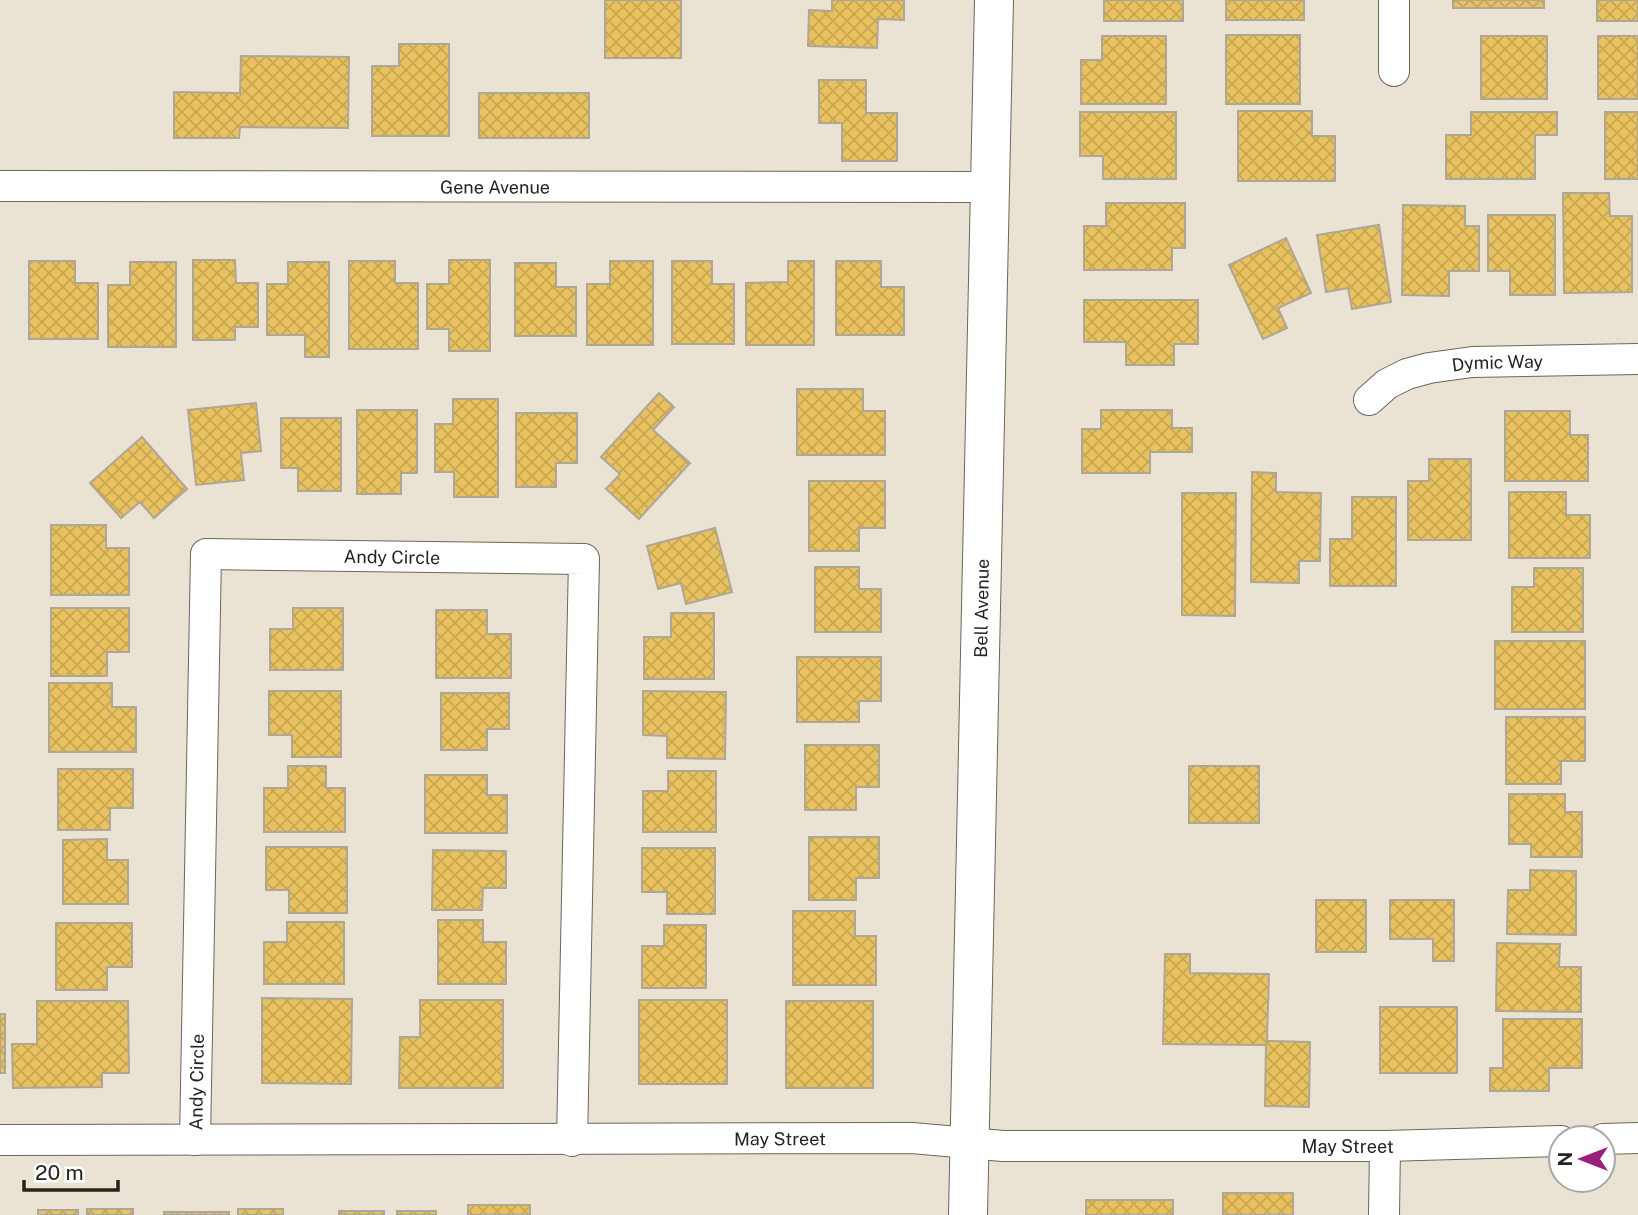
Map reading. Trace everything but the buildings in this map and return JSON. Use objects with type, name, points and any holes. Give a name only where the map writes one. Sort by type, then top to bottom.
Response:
[{"type":"main road","name":"Bell Avenue","points":[[968,1215],[994,0]]},
{"type":"street","points":[[1394,0],[1394,71]]},
{"type":"street","name":"Gene Avenue","points":[[0,186],[991,187]]},
{"type":"street","name":"Dymic Way","points":[[1368,400],[1387,384],[1407,374],[1429,368],[1472,362],[1638,359]]},
{"type":"street","name":"Andy Circle","points":[[195,1140],[206,554],[584,559],[572,1141]]},
{"type":"street","name":"May Street","points":[[0,1140],[572,1141],[912,1138],[968,1144],[1385,1146],[1547,1140]]},
{"type":"street","points":[[1617,1139],[1638,1138]]},
{"type":"street","points":[[1384,1215],[1385,1146]]}]
